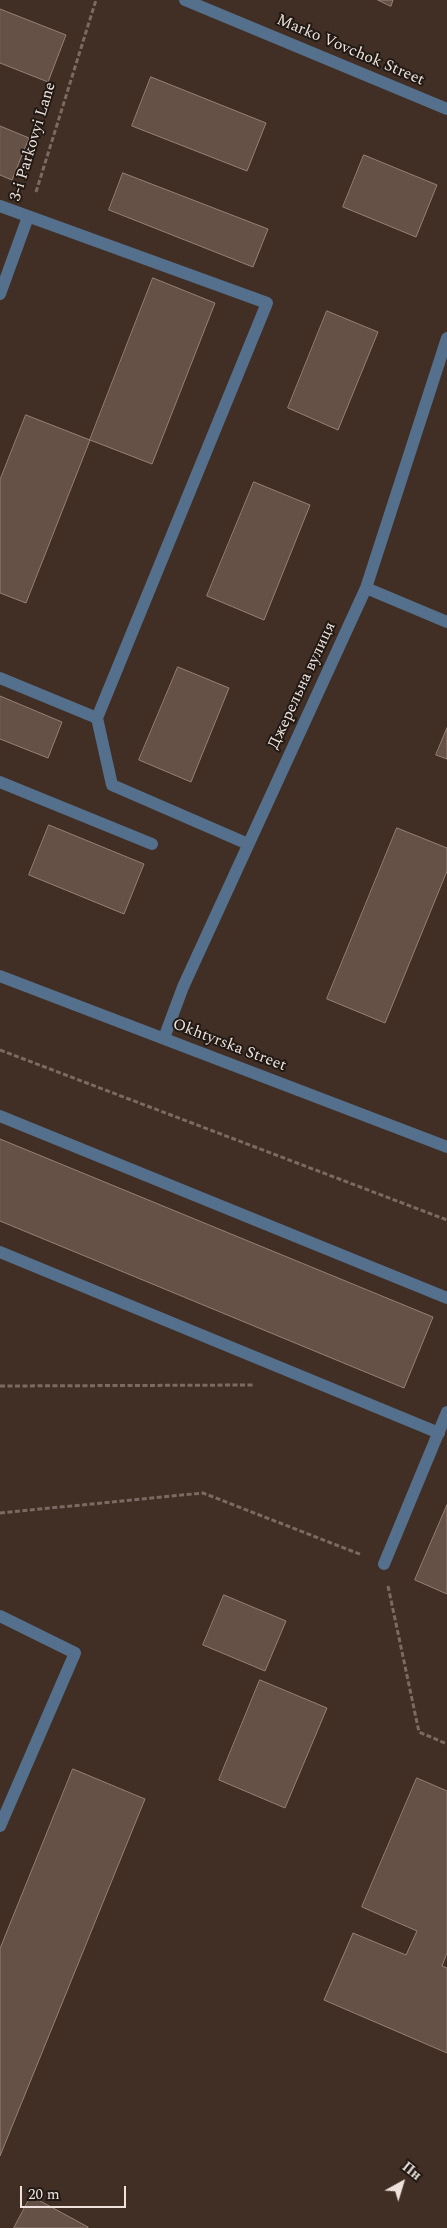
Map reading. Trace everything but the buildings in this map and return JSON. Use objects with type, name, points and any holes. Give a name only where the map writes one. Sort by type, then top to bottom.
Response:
[{"type":"street","name":"Marko Vovchok Street","points":[[185,0],[447,109]]},
{"type":"street","points":[[0,206],[267,303],[97,718],[112,785],[248,844]]},
{"type":"street","name":"3-i Parkovyi Lane","points":[[0,294],[28,216]]},
{"type":"street","name":"Джерельна вулиця","points":[[164,1038],[182,987],[366,588],[447,338]]},
{"type":"street","points":[[366,588],[447,622]]},
{"type":"street","points":[[0,678],[97,718]]},
{"type":"street","points":[[0,782],[152,844]]},
{"type":"street","name":"Okhtyrska Street","points":[[0,976],[447,1146]]},
{"type":"street","points":[[0,1116],[447,1298]]},
{"type":"street","points":[[0,1252],[439,1433]]},
{"type":"street","points":[[384,1564],[447,1412]]},
{"type":"street","points":[[0,1616],[75,1653],[0,1826]]},
{"type":"path","name":"3-i Parkovyi Lane","points":[[28,216],[96,0]]},
{"type":"path","points":[[0,1050],[447,1220]]},
{"type":"path","points":[[0,1386],[263,1385]]},
{"type":"path","points":[[0,1513],[203,1493],[384,1564],[419,1732],[447,1744]]}]
